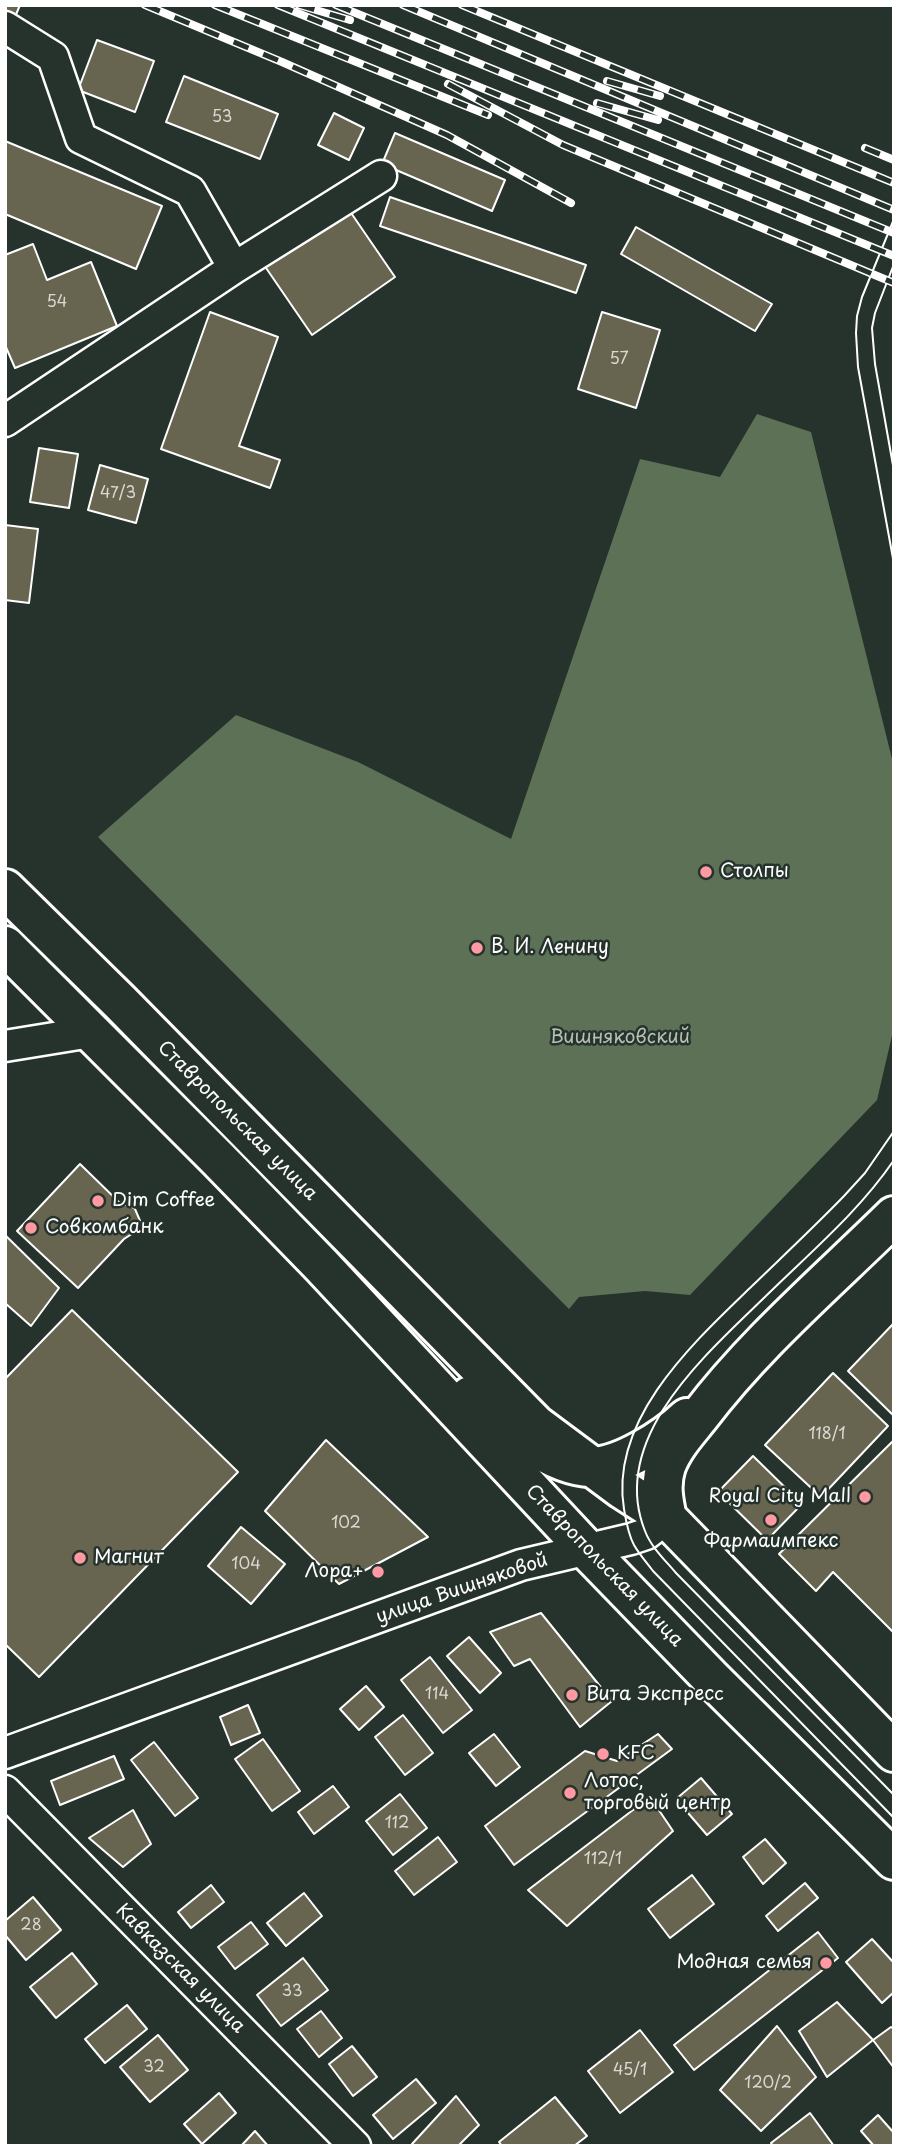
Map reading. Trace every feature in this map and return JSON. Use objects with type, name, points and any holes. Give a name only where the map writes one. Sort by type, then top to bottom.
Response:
[{"type":"main road","name":"Ставропольская улица","points":[[5,889],[120,1002],[536,1425],[591,1467],[667,1518],[894,1752]]},
{"type":"main road","name":"Ставропольская улица","points":[[5,946],[321,1265],[588,1551],[711,1678],[894,1860]]},
{"type":"main road","points":[[591,1467],[613,1463],[643,1449],[682,1423],[894,1216]]},
{"type":"main road","name":"Ставропольская улица","points":[[321,1265],[464,1392],[514,1431],[565,1461],[591,1467]]},
{"type":"main road","points":[[667,1518],[662,1489],[667,1462],[727,1379]]},
{"type":"street","points":[[5,27],[53,57],[81,138],[190,191],[234,268]]},
{"type":"street","points":[[5,421],[234,268],[382,176]]},
{"type":"street","points":[[5,1046],[91,1032]]},
{"type":"street","name":"улица Вишняковой","points":[[5,1753],[521,1565],[588,1551],[646,1534],[667,1518]]},
{"type":"street","name":"Кавказская улица","points":[[5,1791],[355,2146]]},
{"type":"green space","name":"Вишняковский","points":[[757,414],[811,432],[894,767],[894,1027],[877,1100],[690,1295],[645,1291],[579,1297],[569,1309],[98,837],[236,715],[358,762],[511,839],[640,459],[720,477]]},
{"type":"building","points":[[5,5],[20,5],[15,17],[5,13]]},
{"type":"building","points":[[97,40],[154,61],[135,112],[78,90]]},
{"type":"building","points":[[184,76],[278,114],[260,159],[166,122]]},
{"type":"building","points":[[334,113],[364,128],[349,160],[318,145]]},
{"type":"building","points":[[395,133],[505,180],[492,211],[382,164]]},
{"type":"building","points":[[5,141],[162,206],[136,269],[5,214]]},
{"type":"building","points":[[390,197],[586,265],[576,293],[380,226]]},
{"type":"building","points":[[347,207],[395,277],[312,335],[264,265]]},
{"type":"building","points":[[636,227],[772,304],[755,331],[621,254]]},
{"type":"building","points":[[33,244],[47,280],[91,262],[117,326],[15,368],[5,345],[5,255]]},
{"type":"building","points":[[210,312],[278,337],[239,446],[280,460],[270,488],[161,449]]},
{"type":"building","points":[[602,312],[660,330],[636,408],[578,389]]},
{"type":"building","points":[[39,448],[78,454],[69,508],[30,502]]},
{"type":"building","points":[[100,465],[148,479],[136,523],[88,510]]},
{"type":"building","points":[[5,525],[38,529],[29,603],[5,600]]},
{"type":"building","points":[[80,1164],[122,1205],[135,1209],[141,1223],[138,1230],[124,1239],[78,1288],[17,1231]]},
{"type":"building","points":[[5,1235],[59,1288],[31,1326],[5,1303]]},
{"type":"building","name":"Магнит","points":[[72,1310],[238,1472],[39,1677],[5,1644],[5,1379]]},
{"type":"building","points":[[894,1323],[894,1416],[848,1371]]},
{"type":"building","points":[[833,1373],[888,1426],[821,1497],[765,1445]]},
{"type":"building","points":[[326,1440],[428,1537],[339,1584],[265,1511]]},
{"type":"building","name":"Royal City Mall","points":[[894,1440],[894,1633],[833,1572],[816,1591],[779,1554]]},
{"type":"building","points":[[753,1456],[802,1504],[767,1540],[718,1492]]},
{"type":"building","points":[[241,1527],[285,1564],[251,1604],[208,1566]]},
{"type":"building","points":[[541,1613],[612,1701],[580,1727],[530,1659],[514,1666],[490,1632]]},
{"type":"building","points":[[469,1637],[501,1673],[480,1693],[447,1656]]},
{"type":"building","points":[[430,1657],[472,1710],[443,1733],[401,1680]]},
{"type":"building","points":[[366,1686],[384,1707],[359,1730],[340,1709]]},
{"type":"building","points":[[248,1705],[260,1733],[231,1745],[220,1717]]},
{"type":"building","points":[[403,1715],[433,1753],[405,1775],[375,1737]]},
{"type":"building","points":[[494,1734],[520,1767],[496,1786],[469,1753]]},
{"type":"building","name":"Лотос, торговый центр","points":[[658,1734],[672,1749],[514,1865],[485,1826],[585,1751],[617,1761]]},
{"type":"building","points":[[263,1739],[300,1791],[272,1811],[235,1759]]},
{"type":"building","points":[[154,1742],[198,1798],[175,1816],[131,1760]]},
{"type":"building","points":[[114,1756],[124,1779],[60,1805],[51,1781]]},
{"type":"building","points":[[701,1778],[732,1814],[707,1835],[676,1799]]},
{"type":"building","points":[[333,1786],[349,1807],[314,1834],[298,1812]]},
{"type":"building","points":[[400,1794],[427,1828],[393,1855],[366,1821]]},
{"type":"building","points":[[650,1797],[673,1831],[567,1926],[528,1890]]},
{"type":"building","points":[[133,1810],[151,1844],[123,1867],[89,1838]]},
{"type":"building","points":[[438,1837],[457,1862],[414,1895],[395,1871]]},
{"type":"building","points":[[765,1839],[786,1863],[763,1884],[743,1857]]},
{"type":"building","points":[[692,1875],[714,1904],[670,1938],[648,1909]]},
{"type":"building","points":[[805,1883],[818,1898],[778,1931],[766,1916]]},
{"type":"building","points":[[211,1885],[224,1902],[191,1928],[178,1912]]},
{"type":"building","points":[[304,1893],[322,1916],[286,1946],[267,1923]]},
{"type":"building","points":[[33,1897],[61,1930],[26,1960],[5,1935],[5,1921]]},
{"type":"building","points":[[251,1922],[268,1944],[235,1969],[218,1947]]},
{"type":"building","points":[[818,1932],[838,1958],[694,2070],[674,2045]]},
{"type":"building","points":[[872,1939],[894,1963],[894,1992],[882,2003],[846,1962]]},
{"type":"building","points":[[72,1953],[97,1984],[56,2018],[30,1987]]},
{"type":"building","points":[[303,1958],[328,1990],[281,2026],[257,1995]]},
{"type":"building","points":[[837,2002],[873,2040],[827,2077],[799,2031]]},
{"type":"building","points":[[127,2005],[147,2029],[105,2063],[85,2039]]},
{"type":"building","points":[[321,2011],[342,2038],[319,2057],[297,2029]]},
{"type":"building","points":[[777,2026],[816,2077],[761,2131],[720,2090]]},
{"type":"building","points":[[891,2027],[894,2029],[894,2068],[873,2040]]},
{"type":"building","points":[[640,2030],[673,2072],[620,2113],[588,2071]]},
{"type":"building","points":[[158,2035],[188,2070],[150,2102],[120,2067]]},
{"type":"building","points":[[352,2046],[377,2077],[353,2096],[329,2064]]},
{"type":"building","points":[[416,2079],[436,2103],[393,2139],[373,2115]]},
{"type":"building","points":[[219,2093],[236,2113],[202,2144],[184,2124]]},
{"type":"building","points":[[456,2096],[479,2125],[458,2146],[414,2146],[412,2144]]},
{"type":"building","points":[[555,2097],[587,2136],[574,2146],[502,2146],[499,2142]]},
{"type":"building","points":[[810,2113],[834,2146],[773,2146],[771,2143]]},
{"type":"building","points":[[878,2115],[894,2133],[894,2146],[874,2146],[861,2131]]},
{"type":"building","points":[[255,2131],[268,2146],[241,2146]]},
{"type":"tram line","points":[[894,219],[862,297],[856,333],[858,367],[894,564]]},
{"type":"tram line","points":[[894,264],[872,328],[875,364],[894,471]]},
{"type":"tram line","points":[[894,1131],[865,1173],[844,1196],[682,1357],[643,1414],[630,1444],[623,1476],[624,1509],[629,1532],[636,1548],[653,1571],[894,1818]]},
{"type":"tram line","points":[[894,1160],[851,1213],[720,1340],[671,1398],[652,1429],[640,1462],[637,1496],[645,1531],[663,1558],[894,1795]]},
{"type":"railway","points":[[145,5],[447,135],[571,203]]},
{"type":"railway","points":[[215,5],[488,115]]},
{"type":"railway","points":[[278,5],[894,256]]},
{"type":"railway","points":[[299,5],[350,20]]},
{"type":"railway","points":[[336,5],[894,233]]},
{"type":"railway","points":[[403,5],[894,210]]},
{"type":"railway","points":[[462,5],[894,183]]},
{"type":"railway","points":[[607,81],[660,96]]},
{"type":"railway","points":[[448,84],[563,145],[894,283]]},
{"type":"railway","points":[[597,103],[658,120]]},
{"type":"railway","points":[[865,148],[894,160]]},
{"type":"place","name":"Столпы","points":[[706,872]]},
{"type":"place","name":"В. И. Ленину","points":[[477,948]]},
{"type":"place","name":"Dim Coffee","points":[[98,1201]]},
{"type":"place","name":"Совкомбанк","points":[[31,1228]]},
{"type":"place","name":"Royal City Mall","points":[[865,1497]]},
{"type":"place","name":"Фармаимпекс","points":[[771,1520]]},
{"type":"place","name":"Магнит","points":[[80,1558]]},
{"type":"place","name":"Лора+","points":[[378,1572]]},
{"type":"place","name":"Вита Экспресс","points":[[572,1695]]},
{"type":"place","name":"KFC","points":[[603,1754]]},
{"type":"place","name":"Лотос, торговый центр","points":[[570,1793]]},
{"type":"place","name":"Модная семья","points":[[826,1963]]}]
